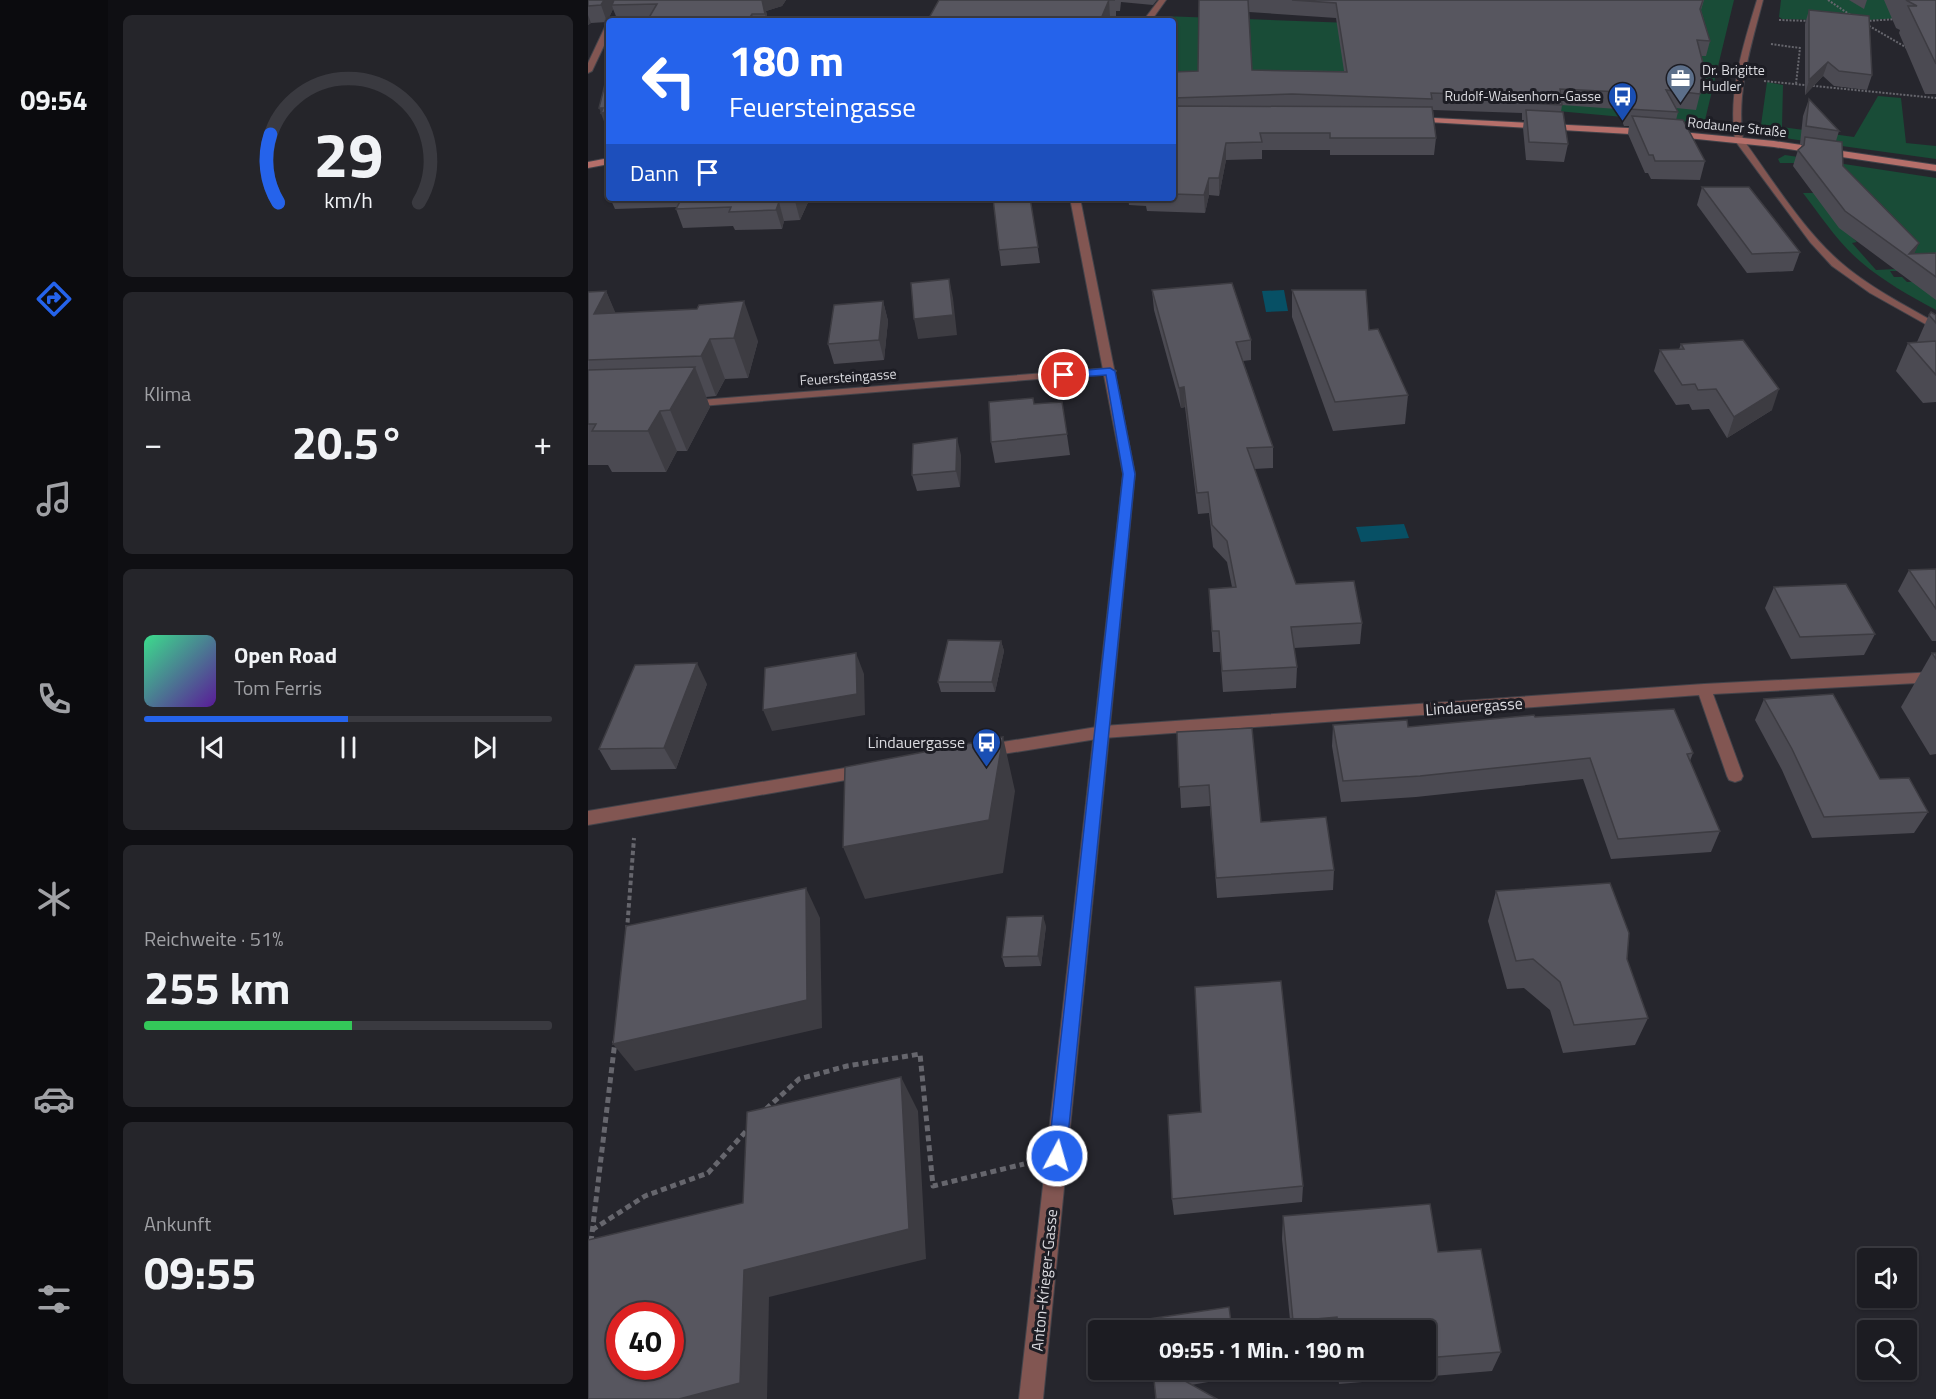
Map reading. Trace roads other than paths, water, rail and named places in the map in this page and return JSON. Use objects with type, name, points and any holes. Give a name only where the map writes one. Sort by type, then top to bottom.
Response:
[{"type":"main road","points":[[1409,119],[1654,132]]},
{"type":"main road","name":"Rodauner Straße","points":[[1665,133],[1739,140],[1936,168]]},
{"type":"main road","points":[[588,165],[606,162]]},
{"type":"street","points":[[1149,18],[1163,0]]},
{"type":"street","points":[[1760,0],[1741,78],[1736,127],[1739,140],[1813,240],[1836,264],[1874,291],[1936,327]]},
{"type":"street","points":[[588,71],[606,33]]},
{"type":"street","name":"Anton-Krieger-Gasse","points":[[1030,1399],[1129,474],[1076,201]]},
{"type":"street","name":"Feuersteingasse","points":[[677,404],[1110,371]]},
{"type":"street","name":"Lindauergasse","points":[[974,753],[1103,732],[1704,689],[1936,677]]},
{"type":"street","points":[[1704,689],[1735,776]]},
{"type":"street","points":[[588,818],[881,768]]},
{"type":"water","points":[[1284,290],[1288,311],[1266,312],[1262,291]]},
{"type":"water","points":[[1404,524],[1409,538],[1361,542],[1356,527]]},
{"type":"place","name":"Dr. Brigitte Hudler","points":[[1681,104]]},
{"type":"place","name":"Rudolf-Waisenhorn-Gasse","points":[[1622,122]]},
{"type":"place","name":"Lindauergasse","points":[[986,768]]}]
